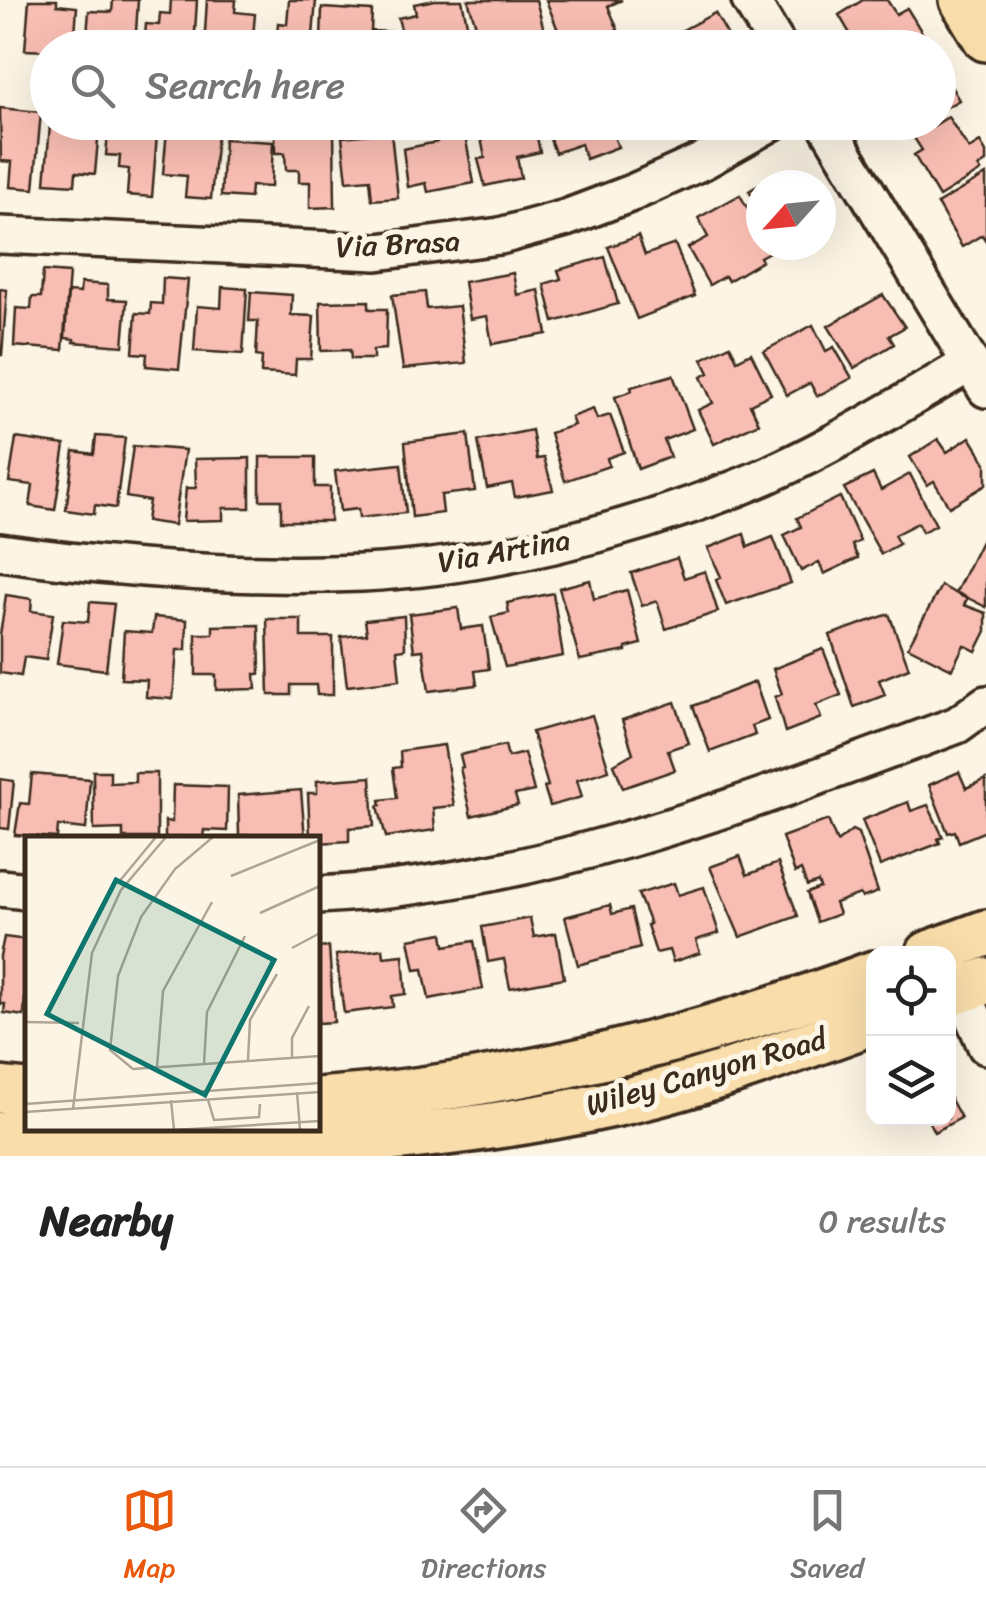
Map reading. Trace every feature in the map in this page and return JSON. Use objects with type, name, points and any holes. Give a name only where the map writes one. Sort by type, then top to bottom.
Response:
[{"type":"main road","points":[[963,0],[986,38]]},
{"type":"main road","points":[[956,965],[986,932]]},
{"type":"main road","name":"Wiley Canyon Road","points":[[320,1101],[499,1080],[605,1059],[768,1013],[866,977]]},
{"type":"main road","name":"Wiley Canyon Road","points":[[0,1135],[84,1143],[241,1148],[364,1142],[614,1104],[866,1025]]},
{"type":"main road","points":[[0,1090],[25,1093]]},
{"type":"street","points":[[750,0],[768,30]]},
{"type":"street","name":"Via Brasa","points":[[0,235],[377,252],[500,236],[566,218],[632,194],[739,140]]},
{"type":"street","points":[[837,140],[978,376]]},
{"type":"street","name":"Via Artina","points":[[0,552],[204,572],[364,572],[509,555],[638,523],[740,487],[978,376]]},
{"type":"street","points":[[320,895],[394,889],[554,861],[725,812],[957,724],[986,704]]},
{"type":"street","points":[[0,888],[25,891]]},
{"type":"street","points":[[956,978],[986,1046]]},
{"type":"building","points":[[29,0],[57,0],[57,5],[77,7],[75,30],[30,30],[30,50],[25,50]]},
{"type":"building","points":[[113,0],[138,0],[136,30],[87,30],[89,11],[112,12]]},
{"type":"building","points":[[171,0],[197,0],[195,30],[146,30],[146,24],[159,25],[160,13],[170,14]]},
{"type":"building","points":[[207,0],[236,0],[235,12],[255,14],[254,30],[205,30]]},
{"type":"building","points":[[289,0],[316,0],[314,30],[277,30],[278,23],[287,24]]},
{"type":"building","points":[[462,0],[468,30],[401,30],[398,18],[416,14],[414,4]]},
{"type":"building","points":[[468,0],[536,0],[544,30],[477,30]]},
{"type":"building","points":[[546,0],[622,0],[608,6],[618,30],[558,30]]},
{"type":"building","points":[[863,0],[887,0],[896,14],[907,8],[920,30],[848,30],[839,15]]},
{"type":"building","points":[[322,8],[372,11],[371,30],[321,30]]},
{"type":"building","points":[[715,13],[725,30],[683,30]]},
{"type":"building","points":[[0,108],[30,111],[30,140],[38,140],[34,189],[10,187],[12,162],[1,161]]},
{"type":"building","points":[[956,129],[969,149],[980,142],[986,162],[978,167],[981,171],[939,197],[914,155],[922,150],[915,140],[956,140]]},
{"type":"building","points":[[49,140],[98,140],[95,174],[76,172],[75,185],[45,183]]},
{"type":"building","points":[[107,140],[157,140],[152,197],[127,195],[129,169],[119,168],[120,156],[106,155]]},
{"type":"building","points":[[166,140],[216,140],[211,199],[185,197],[187,176],[163,174]]},
{"type":"building","points":[[224,140],[273,142],[271,187],[251,186],[250,198],[221,196]]},
{"type":"building","points":[[275,140],[334,140],[335,207],[310,208],[310,182],[299,182],[299,170],[286,170],[285,153],[275,153]]},
{"type":"building","points":[[342,140],[392,140],[398,198],[372,200],[370,179],[347,181]]},
{"type":"building","points":[[466,140],[474,183],[428,192],[426,183],[408,187],[403,149]]},
{"type":"building","points":[[481,140],[538,140],[540,152],[517,157],[521,178],[485,186],[478,159],[485,158]]},
{"type":"building","points":[[550,140],[615,140],[618,147],[586,159],[581,144],[555,153]]},
{"type":"building","points":[[986,175],[986,241],[982,235],[962,247],[937,204]]},
{"type":"building","points":[[740,195],[746,206],[746,260],[762,261],[728,281],[725,276],[709,285],[688,248],[708,237],[698,218]]},
{"type":"building","points":[[638,236],[645,255],[675,244],[695,296],[637,319],[608,247]]},
{"type":"building","points":[[605,257],[618,304],[554,322],[544,284],[561,279],[558,270]]},
{"type":"building","points":[[43,271],[69,273],[63,350],[14,346],[16,308],[31,309],[32,297],[41,297]]},
{"type":"building","points":[[513,273],[517,295],[539,290],[547,334],[492,344],[487,316],[470,319],[464,282]]},
{"type":"building","points":[[163,278],[188,280],[179,369],[146,366],[147,354],[133,353],[136,313],[150,314],[151,303],[162,304]]},
{"type":"building","points":[[81,283],[108,285],[108,299],[127,300],[123,346],[65,338],[68,292],[80,293]]},
{"type":"building","points":[[222,287],[247,289],[243,354],[194,351],[197,306],[221,308]]},
{"type":"building","points":[[0,289],[7,290],[2,355],[0,355]]},
{"type":"building","points":[[251,292],[292,295],[291,315],[314,316],[311,359],[296,359],[295,375],[261,373],[262,357],[256,356],[258,321],[249,321]]},
{"type":"building","points":[[425,292],[427,309],[459,306],[466,363],[403,369],[392,295]]},
{"type":"building","points":[[883,295],[905,327],[889,336],[894,344],[854,368],[828,326]]},
{"type":"building","points":[[369,301],[369,309],[387,309],[386,349],[373,350],[373,359],[351,359],[350,350],[321,351],[320,302]]},
{"type":"building","points":[[813,325],[826,351],[834,347],[852,378],[817,396],[810,383],[787,395],[764,351]]},
{"type":"building","points":[[730,345],[737,360],[751,353],[771,394],[750,404],[759,423],[714,444],[698,410],[713,403],[701,377],[709,373],[702,359]]},
{"type":"building","points":[[673,375],[693,429],[664,440],[670,457],[638,469],[615,397],[632,391],[631,387]]},
{"type":"building","points":[[593,409],[597,419],[610,415],[624,452],[607,458],[609,466],[565,481],[550,433],[574,425],[571,417]]},
{"type":"building","points":[[532,430],[537,459],[544,458],[553,490],[515,497],[512,483],[487,488],[478,441]]},
{"type":"building","points":[[468,434],[475,491],[441,495],[443,513],[412,517],[405,442]]},
{"type":"building","points":[[96,436],[125,438],[116,508],[95,505],[94,514],[66,510],[74,451],[94,454]]},
{"type":"building","points":[[970,437],[986,463],[986,485],[949,507],[934,481],[927,485],[910,457],[938,439],[947,452]]},
{"type":"building","points":[[16,438],[65,445],[55,510],[30,506],[33,485],[9,482]]},
{"type":"building","points":[[133,446],[185,450],[174,525],[146,521],[149,501],[126,497]]},
{"type":"building","points":[[260,457],[315,457],[315,487],[330,487],[330,521],[281,521],[281,500],[260,500]]},
{"type":"building","points":[[250,458],[250,508],[223,508],[223,520],[183,521],[186,488],[196,488],[195,459]]},
{"type":"building","points":[[401,464],[406,513],[359,518],[358,509],[340,511],[335,471]]},
{"type":"building","points":[[873,474],[881,490],[910,474],[936,525],[922,532],[918,523],[894,535],[899,544],[881,554],[844,488]]},
{"type":"building","points":[[840,497],[860,541],[852,545],[858,558],[824,574],[819,562],[801,571],[784,535],[801,527],[797,518]]},
{"type":"building","points":[[744,534],[748,547],[773,537],[791,583],[726,605],[716,580],[721,577],[708,548]]},
{"type":"building","points":[[986,536],[986,607],[956,592]]},
{"type":"building","points":[[677,558],[684,578],[705,571],[718,612],[666,629],[657,601],[642,606],[631,573]]},
{"type":"building","points":[[590,580],[594,599],[627,590],[641,644],[580,660],[559,588]]},
{"type":"building","points":[[941,586],[967,599],[964,605],[986,613],[986,631],[976,651],[964,645],[952,669],[908,647]]},
{"type":"building","points":[[553,593],[563,656],[505,667],[491,617],[509,613],[507,603]]},
{"type":"building","points":[[6,595],[32,599],[31,611],[53,614],[46,660],[24,657],[21,676],[0,673]]},
{"type":"building","points":[[90,602],[114,604],[106,670],[57,664],[63,620],[88,622]]},
{"type":"building","points":[[458,608],[461,629],[483,626],[489,669],[475,671],[477,685],[429,691],[423,650],[414,651],[409,614]]},
{"type":"building","points":[[889,614],[909,668],[879,680],[885,695],[854,707],[830,635]]},
{"type":"building","points":[[404,616],[405,649],[397,650],[400,680],[347,686],[341,637],[367,634],[365,620]]},
{"type":"building","points":[[154,617],[187,620],[186,650],[177,650],[173,699],[146,697],[147,680],[121,679],[124,631],[152,633]]},
{"type":"building","points":[[267,619],[301,619],[301,637],[333,637],[333,695],[317,695],[316,685],[291,685],[291,695],[269,695]]},
{"type":"building","points":[[259,625],[260,674],[255,674],[256,689],[216,690],[216,675],[196,675],[196,634],[213,634],[213,626]]},
{"type":"building","points":[[823,649],[841,695],[816,705],[821,718],[785,732],[775,697],[782,694],[773,669]]},
{"type":"building","points":[[755,682],[768,720],[752,726],[755,735],[710,752],[693,706]]},
{"type":"building","points":[[675,702],[689,743],[668,750],[675,770],[623,788],[614,764],[633,753],[622,720]]},
{"type":"building","points":[[592,715],[609,770],[577,780],[582,797],[550,806],[532,732]]},
{"type":"building","points":[[444,745],[454,806],[433,808],[435,830],[386,837],[378,806],[380,800],[397,798],[393,768],[401,767],[400,751]]},
{"type":"building","points":[[505,745],[508,757],[524,753],[534,791],[515,795],[518,805],[471,816],[460,755]]},
{"type":"building","points":[[93,771],[110,771],[110,783],[135,782],[135,773],[157,773],[157,836],[123,836],[123,829],[94,830]]},
{"type":"building","points":[[959,772],[966,788],[986,779],[986,831],[959,842],[955,831],[948,833],[929,785]]},
{"type":"building","points":[[32,774],[90,779],[86,829],[58,826],[57,836],[15,835],[20,803],[29,804]]},
{"type":"building","points":[[371,777],[374,826],[349,828],[349,841],[320,843],[320,836],[310,836],[308,793],[317,793],[317,781]]},
{"type":"building","points":[[0,779],[14,781],[9,829],[0,828]]},
{"type":"building","points":[[173,785],[228,787],[227,831],[204,830],[203,836],[165,836],[165,821],[172,822]]},
{"type":"building","points":[[301,790],[305,836],[239,835],[238,795]]},
{"type":"building","points":[[908,802],[911,811],[928,805],[943,837],[938,839],[940,843],[880,866],[862,820]]},
{"type":"building","points":[[828,820],[837,842],[852,830],[858,833],[878,892],[835,903],[839,914],[817,922],[807,893],[820,888],[818,882],[807,886],[801,870],[795,873],[782,837]]},
{"type":"building","points":[[740,856],[747,875],[778,863],[798,916],[740,937],[710,867]]},
{"type":"building","points":[[674,883],[678,895],[704,887],[719,933],[696,940],[700,953],[673,962],[669,950],[656,953],[638,894]]},
{"type":"building","points":[[610,905],[612,914],[631,909],[640,948],[578,965],[565,917]]},
{"type":"building","points":[[530,918],[534,937],[556,933],[564,978],[510,988],[504,959],[488,962],[482,927]]},
{"type":"building","points":[[443,933],[445,946],[474,941],[483,989],[429,999],[423,969],[415,970],[409,939]]},
{"type":"building","points":[[4,937],[25,940],[24,1016],[4,1013],[5,1004],[0,1004]]},
{"type":"building","points":[[329,947],[334,1022],[320,1023],[320,948]]},
{"type":"building","points":[[383,949],[384,957],[403,955],[406,994],[392,996],[393,1007],[344,1013],[336,955]]}]
